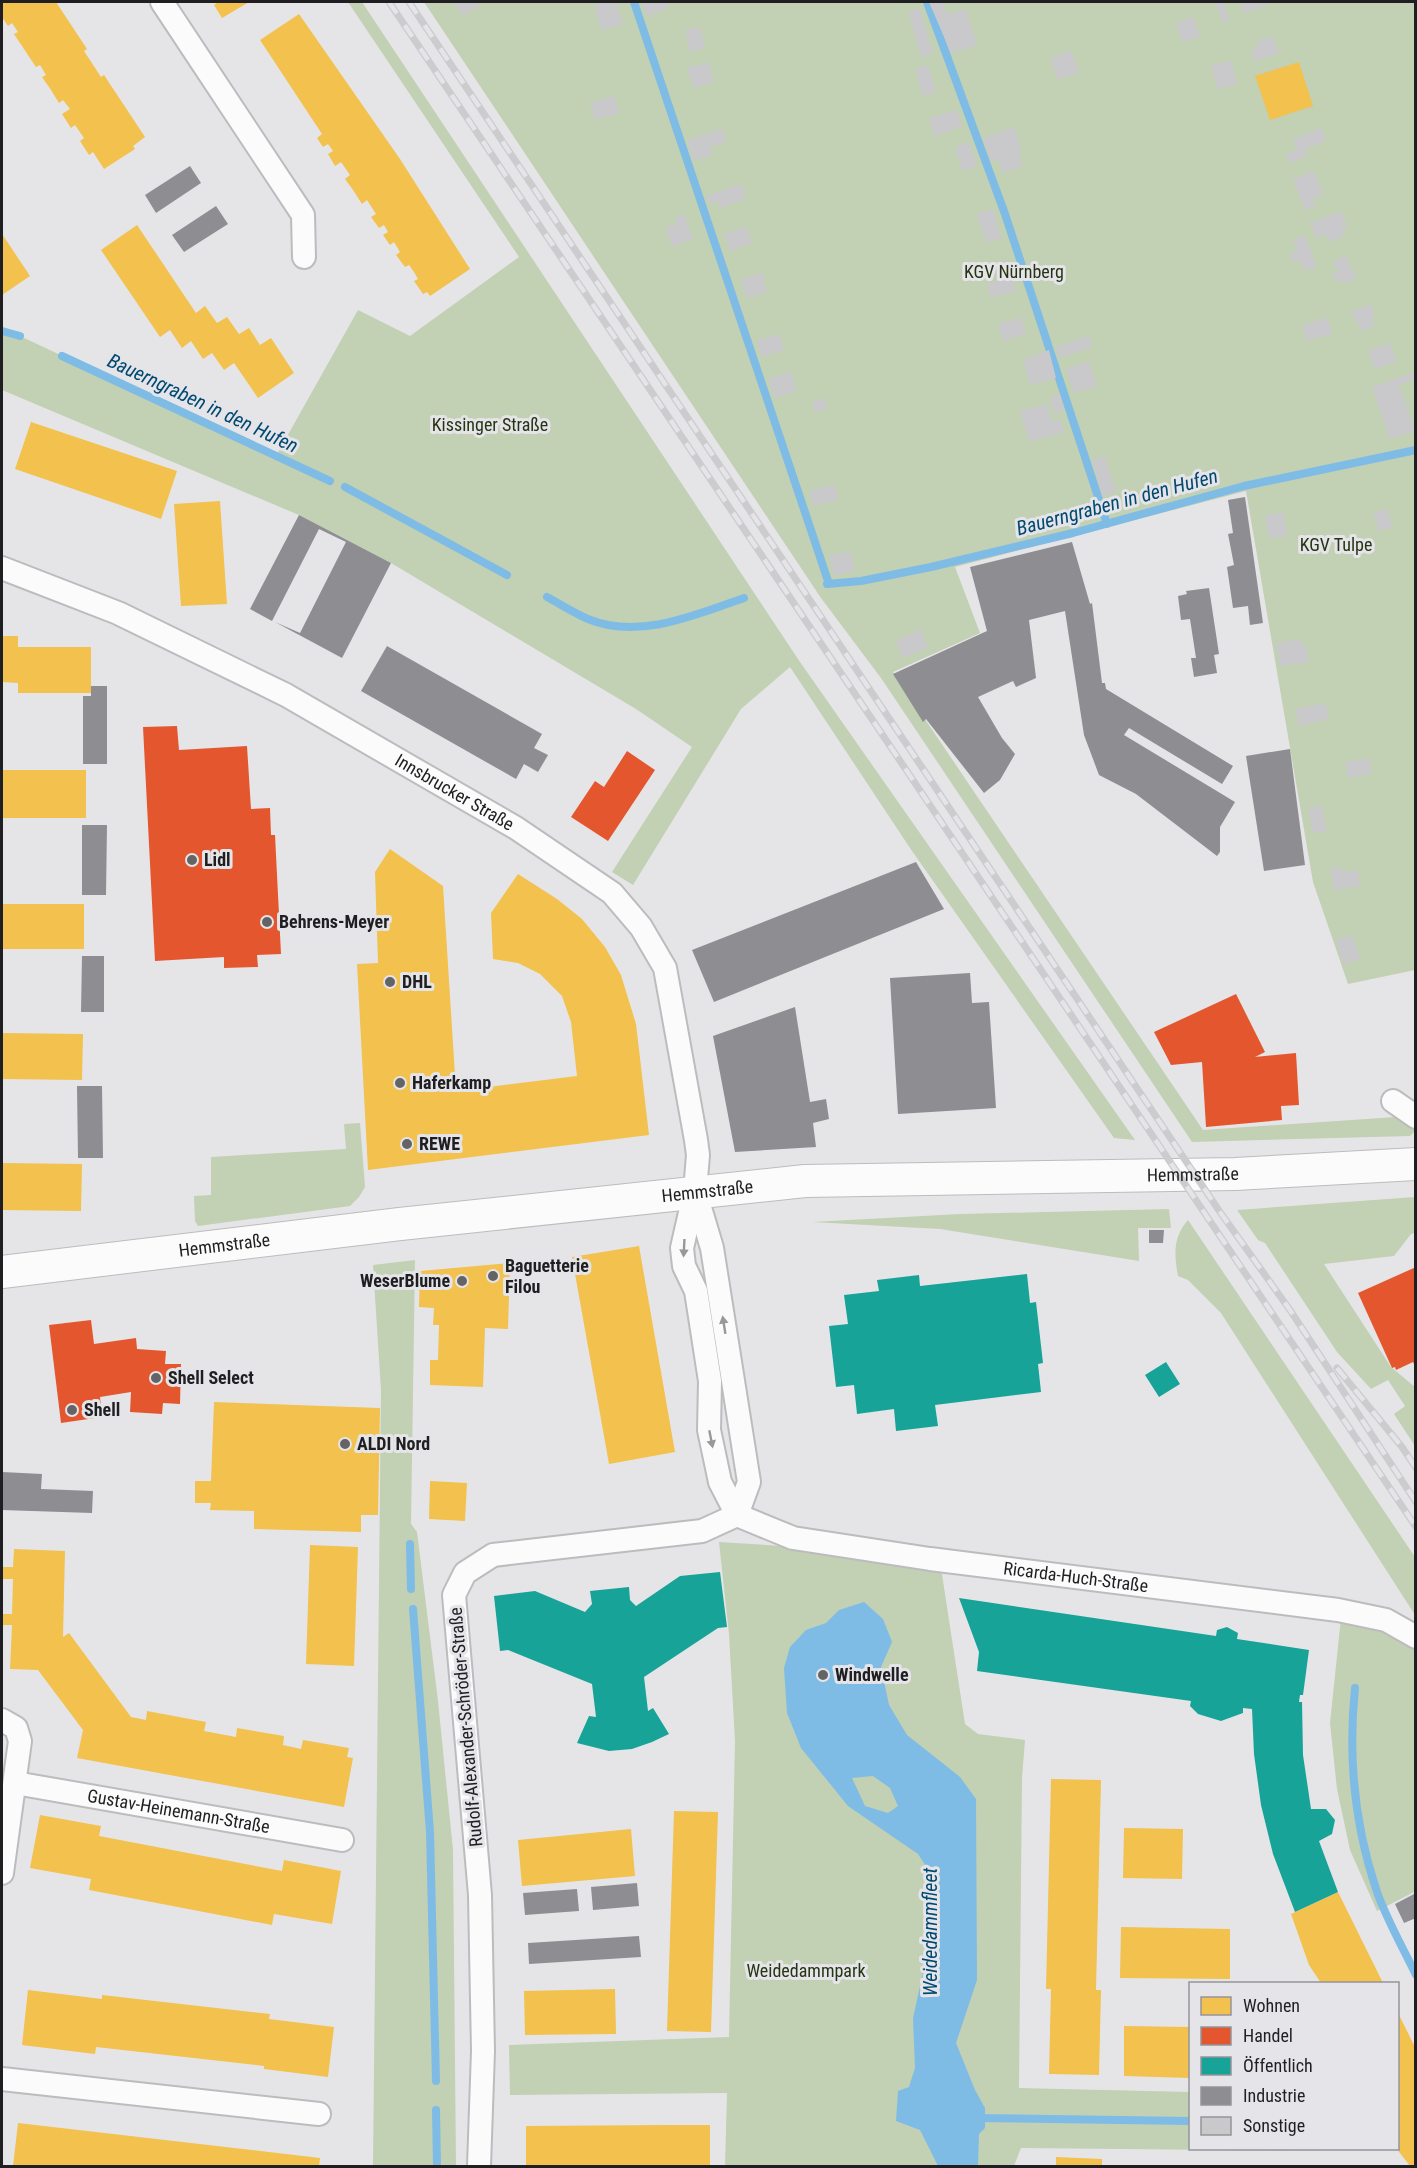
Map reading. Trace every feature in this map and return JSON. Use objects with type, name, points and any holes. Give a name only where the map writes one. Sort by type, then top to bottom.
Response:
[{"type":"street","points":[[162,2],[303,215],[304,257]]},
{"type":"street","name":"Innsbrucker Straße","points":[[2,568],[118,613],[286,695],[516,828],[612,893],[641,927],[665,968],[697,1147],[695,1191]]},
{"type":"street","points":[[1393,1101],[1416,1117]]},
{"type":"street","name":"Hemmstraße","points":[[2,1272],[695,1191],[805,1181],[1213,1174],[1416,1164]]},
{"type":"street","points":[[695,1191],[682,1248],[684,1266],[696,1291],[698,1302],[710,1381],[709,1430],[713,1451],[720,1482],[737,1515]]},
{"type":"street","points":[[695,1191],[712,1248],[749,1482],[737,1515]]},
{"type":"street","name":"Ricarda-Huch-Straße","points":[[737,1515],[793,1538],[930,1559],[1338,1610],[1386,1620],[1416,1637]]},
{"type":"street","name":"Rudolf-Alexander-Schröder-Straße","points":[[479,2166],[483,2051],[480,1895],[454,1594],[465,1573],[493,1555],[702,1531],[737,1515]]},
{"type":"street","points":[[2,1720],[16,1728],[20,1741],[2,1873]]},
{"type":"street","name":"Gustav-Heinemann-Straße","points":[[15,1783],[342,1840]]},
{"type":"street","points":[[2,2079],[319,2114]]},
{"type":"green space","name":"Kissinger Straße","points":[[348,2],[362,2],[800,662],[1135,1140],[1114,1138],[912,851],[790,667],[741,709],[633,885],[612,872],[692,747],[636,709],[391,563],[299,515],[2,390],[2,331],[20,336],[276,456],[358,310],[410,336],[519,257]]},
{"type":"green space","name":"KGV Nürnberg","points":[[424,2],[1415,2],[1415,970],[1348,984],[1313,882],[1246,491],[955,567],[980,633],[893,672],[1203,1130],[1396,1117],[1415,1127],[1415,1131],[1410,1136],[1192,1142],[881,678],[821,598]]},
{"type":"green space","points":[[360,1123],[365,1187],[350,1206],[198,1226],[195,1221],[194,1196],[211,1195],[211,1157],[346,1149],[344,1124]]},
{"type":"green space","points":[[1415,1197],[1415,1233],[1411,1234],[1394,1256],[1324,1264],[1391,1367],[1415,1387],[1415,1446],[1394,1414],[1405,1406],[1388,1380],[1371,1389],[1337,1352],[1265,1243],[1258,1240],[1237,1210]]},
{"type":"green space","points":[[1169,1209],[1171,1228],[1138,1228],[1139,1261],[940,1229],[812,1222],[960,1214]]},
{"type":"green space","points":[[1188,1220],[1415,1557],[1415,1615],[1221,1313],[1188,1280],[1178,1276],[1177,1239]]},
{"type":"green space","points":[[415,1260],[411,1524],[417,1532],[438,1701],[453,1850],[456,2166],[373,2166],[381,1390],[373,1265]]},
{"type":"green space","name":"Weidedammpark","points":[[719,1542],[815,1548],[941,1568],[965,1724],[978,1734],[1025,1740],[1022,1778],[1019,2088],[1189,2092],[1189,2150],[1021,2148],[1014,2166],[725,2166],[727,2093],[510,2095],[509,2045],[729,2037],[735,1741],[729,1634]]},
{"type":"green space","points":[[1341,1618],[1355,1619],[1415,1643],[1416,1891],[1377,1911],[1350,1850],[1337,1789],[1330,1723]]},
{"type":"green space","points":[[1224,2150],[1281,2150],[1326,2151]]},
{"type":"water","points":[[864,1602],[883,1619],[892,1642],[881,1667],[889,1705],[907,1735],[960,1777],[976,1799],[977,1980],[956,2043],[985,2108],[985,2128],[979,2134],[978,2166],[938,2166],[920,2130],[896,2121],[898,2091],[909,2087],[915,2068],[913,2018],[933,1928],[935,1880],[918,1854],[848,1806],[801,1748],[787,1713],[784,1668],[790,1647],[806,1630],[826,1623],[839,1610]],"holes":[[[873,1776],[890,1788],[898,1806],[888,1813],[865,1806],[852,1778]]]},
{"type":"building: Wohnen","points":[[2,2],[56,2],[87,49],[84,51],[101,77],[104,75],[145,137],[133,146],[135,149],[104,169],[93,152],[89,155],[80,141],[84,138],[75,125],[71,128],[62,114],[70,109],[63,100],[59,103],[42,77],[46,75],[40,65],[36,67],[14,34],[18,32],[12,23],[8,26],[2,17]]},
{"type":"building: Wohnen","points":[[218,2],[249,2],[222,18],[214,5]]},
{"type":"building: Wohnen","points":[[299,14],[400,159],[470,269],[430,296],[427,292],[423,294],[414,281],[418,279],[414,272],[409,265],[405,267],[396,255],[400,252],[394,242],[390,245],[383,235],[388,232],[384,225],[379,228],[371,217],[376,214],[367,200],[362,204],[345,179],[350,175],[341,162],[335,166],[328,154],[333,151],[328,144],[323,147],[317,138],[322,134],[260,40]]},
{"type":"building: Wohnen","points":[[1299,62],[1313,106],[1270,120],[1255,76]]},
{"type":"building: Wohnen","points":[[137,225],[196,313],[205,306],[217,323],[227,317],[239,334],[249,328],[260,345],[271,338],[294,373],[258,398],[234,363],[224,370],[212,353],[203,359],[191,341],[182,348],[170,330],[160,337],[101,250]]},
{"type":"building: Wohnen","points":[[2,234],[30,276],[2,295]]},
{"type":"building: Wohnen","points":[[31,422],[177,471],[161,519],[15,469]]},
{"type":"building: Wohnen","points":[[220,501],[227,604],[181,606],[174,504]]},
{"type":"building: Wohnen","points":[[2,636],[18,636],[18,647],[91,647],[91,693],[18,693],[18,683],[2,682]]},
{"type":"building: Wohnen","points":[[2,770],[86,770],[86,818],[2,818]]},
{"type":"building: Wohnen","points":[[390,849],[443,886],[456,1091],[577,1076],[571,1022],[562,996],[540,974],[518,963],[493,959],[491,913],[518,874],[557,899],[582,919],[605,947],[621,975],[636,1024],[649,1135],[368,1170],[357,964],[378,963],[375,872]]},
{"type":"building: Wohnen","points":[[2,904],[84,904],[84,949],[2,949]]},
{"type":"building: Wohnen","points":[[2,1033],[83,1034],[82,1080],[2,1079]]},
{"type":"building: Wohnen","points":[[2,1163],[82,1164],[81,1211],[2,1210]]},
{"type":"building: Wohnen","points":[[639,1246],[675,1452],[609,1464],[572,1257]]},
{"type":"building: Wohnen","points":[[510,1263],[508,1329],[485,1328],[483,1387],[430,1385],[430,1360],[438,1360],[439,1325],[433,1325],[434,1308],[419,1307],[420,1271]]},
{"type":"building: Wohnen","points":[[214,1402],[380,1408],[378,1515],[361,1515],[361,1532],[254,1529],[254,1511],[210,1510],[211,1503],[195,1503],[195,1481],[211,1481]]},
{"type":"building: Wohnen","points":[[430,1481],[467,1483],[465,1521],[429,1519]]},
{"type":"building: Wohnen","points":[[310,1545],[358,1547],[354,1666],[306,1664]]},
{"type":"building: Wohnen","points":[[14,1549],[65,1551],[63,1637],[69,1633],[131,1717],[146,1720],[147,1711],[206,1722],[204,1731],[236,1737],[237,1728],[284,1736],[283,1745],[301,1749],[303,1740],[349,1748],[347,1757],[353,1758],[344,1807],[77,1758],[83,1730],[38,1670],[10,1669],[12,1625],[2,1625],[2,1614],[12,1614],[13,1579],[2,1579],[2,1567],[13,1567]]},
{"type":"building: Wohnen","points":[[1051,1779],[1101,1780],[1096,1990],[1101,1990],[1099,2075],[1049,2074],[1051,1989],[1046,1989]]},
{"type":"building: Wohnen","points":[[674,1811],[718,1812],[711,2032],[667,2031]]},
{"type":"building: Wohnen","points":[[40,1815],[101,1826],[99,1836],[282,1871],[284,1860],[341,1871],[332,1924],[274,1914],[272,1925],[89,1890],[91,1879],[30,1868]]},
{"type":"building: Wohnen","points":[[1124,1828],[1183,1829],[1182,1879],[1123,1878]]},
{"type":"building: Wohnen","points":[[631,1829],[635,1876],[522,1886],[518,1840]]},
{"type":"building: Wohnen","points":[[1338,1892],[1383,1982],[1320,1982],[1309,1965],[1291,1914]]},
{"type":"building: Wohnen","points":[[1121,1927],[1230,1929],[1230,1979],[1120,1978]]},
{"type":"building: Wohnen","points":[[615,1989],[616,2034],[525,2035],[524,1991]]},
{"type":"building: Wohnen","points":[[28,1990],[102,1999],[102,1995],[270,2014],[269,2019],[334,2027],[328,2077],[264,2069],[264,2066],[96,2047],[95,2054],[22,2045]]},
{"type":"building: Wohnen","points":[[1399,2015],[1416,2049],[1416,2166],[1410,2166],[1398,2150]]},
{"type":"building: Wohnen","points":[[1124,2026],[1189,2027],[1189,2078],[1124,2076]]},
{"type":"building: Wohnen","points":[[18,2123],[320,2158],[319,2166],[13,2166]]},
{"type":"building: Wohnen","points":[[710,2125],[710,2166],[526,2166],[526,2126]]},
{"type":"building: Wohnen","points":[[1056,2157],[1102,2159],[1102,2166],[1056,2166]]},
{"type":"building: Handel","points":[[177,726],[179,750],[247,746],[251,809],[270,808],[271,835],[275,835],[281,954],[257,955],[258,967],[224,968],[224,957],[155,961],[143,727]]},
{"type":"building: Handel","points":[[627,751],[655,770],[608,841],[571,817],[595,781],[604,787]]},
{"type":"building: Handel","points":[[1236,994],[1265,1052],[1255,1057],[1296,1053],[1299,1105],[1281,1106],[1282,1120],[1206,1127],[1202,1062],[1171,1065],[1154,1032]]},
{"type":"building: Handel","points":[[1416,1267],[1416,1368],[1413,1362],[1396,1370],[1395,1367],[1392,1368],[1358,1293]]},
{"type":"building: Handel","points":[[91,1320],[94,1344],[136,1338],[137,1349],[166,1351],[165,1364],[181,1364],[180,1404],[163,1403],[162,1414],[130,1412],[131,1392],[100,1397],[102,1417],[61,1423],[49,1325]]},
{"type":"building: Öffentlich","points":[[1027,1274],[1030,1303],[1036,1302],[1043,1363],[1038,1364],[1041,1392],[935,1405],[938,1426],[896,1431],[894,1409],[857,1414],[854,1385],[836,1387],[829,1326],[848,1324],[844,1295],[879,1291],[877,1280],[919,1275],[920,1286]]},
{"type":"building: Öffentlich","points":[[1166,1362],[1180,1384],[1159,1397],[1145,1375]]},
{"type":"building: Öffentlich","points":[[720,1572],[727,1627],[718,1628],[644,1677],[648,1711],[653,1708],[669,1734],[652,1742],[632,1749],[609,1751],[577,1743],[589,1716],[596,1717],[592,1684],[508,1650],[500,1651],[494,1596],[535,1591],[585,1612],[592,1604],[590,1591],[629,1587],[630,1600],[636,1606],[680,1576]]},
{"type":"building: Öffentlich","points":[[959,1598],[1216,1636],[1217,1630],[1227,1627],[1238,1633],[1237,1639],[1309,1650],[1303,1695],[1300,1695],[1299,1702],[1302,1702],[1303,1755],[1311,1809],[1326,1809],[1335,1820],[1332,1834],[1319,1841],[1338,1892],[1295,1912],[1273,1854],[1261,1805],[1254,1754],[1252,1709],[1243,1708],[1243,1713],[1221,1721],[1198,1714],[1190,1706],[1191,1701],[977,1671],[979,1652]]},
{"type":"building: Industrie","points":[[190,166],[201,183],[156,213],[145,195]]},
{"type":"building: Industrie","points":[[216,206],[228,224],[184,252],[172,235]]},
{"type":"building: Industrie","points":[[1245,497],[1263,623],[1250,625],[1248,606],[1233,608],[1227,567],[1234,565],[1228,534],[1233,533],[1228,500]]},
{"type":"building: Industrie","points":[[299,515],[391,563],[342,658],[275,622],[300,633],[346,542],[319,529],[272,621],[250,609]]},
{"type":"building: Industrie","points":[[1072,542],[1090,604],[1092,603],[1102,683],[1105,683],[1106,689],[1233,766],[1222,784],[1129,728],[1124,735],[1235,802],[1220,827],[1220,852],[1217,856],[1136,794],[1099,775],[1084,735],[1065,611],[1029,620],[1036,678],[1016,687],[1013,681],[978,697],[1002,738],[1015,754],[1000,780],[984,793],[926,719],[923,722],[893,674],[987,631],[970,567]]},
{"type":"building: Industrie","points":[[1209,588],[1219,654],[1214,655],[1217,673],[1194,677],[1191,658],[1196,658],[1190,619],[1181,620],[1178,596],[1187,594],[1186,591]]},
{"type":"building: Industrie","points":[[387,646],[542,734],[534,748],[548,755],[538,772],[524,764],[516,779],[361,691]]},
{"type":"building: Industrie","points":[[91,686],[107,686],[107,764],[83,764],[83,696],[91,696]]},
{"type":"building: Industrie","points":[[1290,749],[1305,865],[1264,871],[1246,756]]},
{"type":"building: Industrie","points":[[82,825],[107,825],[106,895],[82,895]]},
{"type":"building: Industrie","points":[[916,862],[944,909],[714,1002],[692,950]]},
{"type":"building: Industrie","points":[[82,956],[104,956],[104,1012],[81,1012]]},
{"type":"building: Industrie","points":[[970,973],[972,1003],[989,1002],[996,1108],[898,1114],[890,978]]},
{"type":"building: Industrie","points":[[795,1007],[810,1102],[826,1099],[829,1119],[813,1123],[816,1147],[735,1152],[713,1036]]},
{"type":"building: Industrie","points":[[77,1086],[102,1086],[103,1158],[78,1158]]},
{"type":"building: Industrie","points":[[1149,1230],[1164,1230],[1163,1243],[1149,1243]]},
{"type":"building: Industrie","points":[[2,1472],[42,1474],[41,1489],[93,1491],[92,1513],[2,1510]]},
{"type":"building: Industrie","points":[[637,1883],[639,1906],[593,1910],[591,1887]]},
{"type":"building: Industrie","points":[[577,1889],[579,1911],[525,1915],[523,1893]]},
{"type":"building: Industrie","points":[[1416,1893],[1416,1918],[1404,1923],[1395,1904]]},
{"type":"building: Industrie","points":[[639,1936],[641,1957],[529,1964],[528,1943]]},
{"type":"building: Sonstige","points":[[454,2],[477,2],[480,6],[463,16]]},
{"type":"building: Sonstige","points":[[596,2],[616,2],[623,24],[601,30],[595,8],[597,7]]},
{"type":"building: Sonstige","points":[[642,2],[666,2],[668,9],[647,16]]},
{"type":"building: Sonstige","points":[[929,2],[943,2],[947,14],[966,9],[977,45],[951,53]]},
{"type":"building: Sonstige","points":[[1215,2],[1223,2],[1230,20],[1222,22]]},
{"type":"building: Sonstige","points":[[1240,2],[1267,2],[1268,5],[1244,13]]},
{"type":"building: Sonstige","points":[[920,8],[933,53],[921,57],[908,12]]},
{"type":"building: Sonstige","points":[[1194,17],[1200,37],[1182,42],[1176,23]]},
{"type":"building: Sonstige","points":[[700,27],[705,48],[690,52],[685,30]]},
{"type":"building: Sonstige","points":[[1273,36],[1279,53],[1255,61],[1251,50],[1258,48],[1256,42]]},
{"type":"building: Sonstige","points":[[1071,51],[1079,72],[1058,80],[1050,58]]},
{"type":"building: Sonstige","points":[[1231,61],[1237,84],[1217,89],[1211,65]]},
{"type":"building: Sonstige","points":[[708,62],[714,82],[693,88],[687,68]]},
{"type":"building: Sonstige","points":[[928,65],[936,92],[923,96],[915,69]]},
{"type":"building: Sonstige","points":[[614,96],[619,113],[595,120],[590,103]]},
{"type":"building: Sonstige","points":[[957,110],[962,127],[934,136],[929,118]]},
{"type":"building: Sonstige","points":[[1014,127],[1022,151],[1018,152],[1023,166],[1003,173],[998,159],[991,162],[983,138]]},
{"type":"building: Sonstige","points":[[1321,128],[1326,141],[1305,149],[1307,156],[1289,163],[1286,154],[1297,149],[1293,139]]},
{"type":"building: Sonstige","points":[[722,129],[726,142],[710,147],[712,155],[693,161],[687,140]]},
{"type":"building: Sonstige","points":[[969,142],[977,166],[962,171],[955,147]]},
{"type":"building: Sonstige","points":[[1314,171],[1323,194],[1313,198],[1316,206],[1305,210],[1293,179]]},
{"type":"building: Sonstige","points":[[742,184],[746,199],[720,208],[717,201],[709,204],[706,196]]},
{"type":"building: Sonstige","points":[[993,209],[1001,239],[986,243],[977,214]]},
{"type":"building: Sonstige","points":[[1341,211],[1348,228],[1342,230],[1345,236],[1329,242],[1326,234],[1316,238],[1310,223]]},
{"type":"building: Sonstige","points":[[684,214],[693,239],[672,246],[666,228],[678,224],[675,217]]},
{"type":"building: Sonstige","points":[[746,227],[752,243],[730,251],[724,234]]},
{"type":"building: Sonstige","points":[[1305,235],[1317,267],[1304,271],[1300,260],[1294,263],[1290,253],[1297,251],[1293,240]]},
{"type":"building: Sonstige","points":[[1346,256],[1356,278],[1343,284],[1341,280],[1336,282],[1332,274],[1338,272],[1333,261]]},
{"type":"building: Sonstige","points":[[1006,260],[1016,291],[991,298],[987,284],[998,281],[993,263]]},
{"type":"building: Sonstige","points":[[762,273],[767,292],[747,298],[741,279]]},
{"type":"building: Sonstige","points":[[1370,304],[1375,317],[1372,318],[1374,326],[1362,331],[1351,312]]},
{"type":"building: Sonstige","points":[[1021,317],[1026,334],[1003,341],[998,324]]},
{"type":"building: Sonstige","points":[[1327,318],[1332,334],[1306,341],[1302,325]]},
{"type":"building: Sonstige","points":[[779,334],[784,350],[762,357],[756,341]]},
{"type":"building: Sonstige","points":[[1089,336],[1092,347],[1059,358],[1056,347]]},
{"type":"building: Sonstige","points":[[1390,343],[1397,361],[1375,369],[1368,351]]},
{"type":"building: Sonstige","points":[[1049,350],[1056,378],[1030,385],[1023,360]]},
{"type":"building: Sonstige","points":[[1089,361],[1097,386],[1074,393],[1066,369]]},
{"type":"building: Sonstige","points":[[791,371],[797,391],[775,398],[768,379]]},
{"type":"building: Sonstige","points":[[1416,372],[1416,379],[1399,385],[1415,431],[1390,439],[1372,387]]},
{"type":"building: Sonstige","points":[[1060,395],[1064,411],[1054,414],[1050,398]]},
{"type":"building: Sonstige","points":[[824,398],[827,408],[815,412],[812,402]]},
{"type":"building: Sonstige","points":[[1047,404],[1052,421],[1060,419],[1064,432],[1029,442],[1020,411]]},
{"type":"building: Sonstige","points":[[1105,456],[1116,492],[1102,496],[1092,460]]},
{"type":"building: Sonstige","points":[[834,484],[839,499],[813,506],[809,491]]},
{"type":"building: Sonstige","points":[[1388,509],[1392,528],[1378,531],[1374,512]]},
{"type":"building: Sonstige","points":[[1284,512],[1287,536],[1269,539],[1265,515]]},
{"type":"building: Sonstige","points":[[850,551],[855,571],[834,576],[829,556]]},
{"type":"building: Sonstige","points":[[920,629],[928,647],[903,658],[896,641]]},
{"type":"building: Sonstige","points":[[1301,639],[1302,645],[1306,645],[1309,662],[1280,666],[1276,643]]},
{"type":"building: Sonstige","points":[[1325,703],[1329,719],[1299,726],[1295,709]]},
{"type":"building: Sonstige","points":[[1369,758],[1372,774],[1348,778],[1345,763]]},
{"type":"building: Sonstige","points":[[1322,806],[1327,831],[1313,833],[1308,808]]},
{"type":"building: Sonstige","points":[[1341,867],[1342,872],[1357,870],[1360,886],[1334,890],[1330,869]]},
{"type":"building: Sonstige","points":[[1352,935],[1360,959],[1343,964],[1336,940]]},
{"type":"waterway","points":[[634,2],[829,584]]},
{"type":"waterway","points":[[927,2],[1005,214],[1107,524]]},
{"type":"waterway","name":"Bauerngraben in den Hufen","points":[[2,331],[20,336]]},
{"type":"waterway","name":"Bauerngraben in den Hufen","points":[[62,356],[330,481]]},
{"type":"waterway","name":"Bauerngraben in den Hufen","points":[[827,584],[861,581],[931,567],[1073,533],[1244,486],[1416,450]]},
{"type":"waterway","name":"Bauerngraben in den Hufen","points":[[345,487],[507,575]]},
{"type":"waterway","name":"Bauerngraben in den Hufen","points":[[547,597],[588,619],[607,625],[627,627],[667,623],[744,598]]},
{"type":"waterway","points":[[410,1544],[411,1589]]},
{"type":"waterway","points":[[413,1609],[430,1832],[436,2081]]},
{"type":"waterway","points":[[1355,1688],[1353,1765],[1363,1842],[1377,1892],[1416,1975]]},
{"type":"waterway","points":[[436,2110],[437,2166]]},
{"type":"waterway","points":[[975,2118],[1189,2121]]},
{"type":"railway","points":[[389,2],[1416,1527]]},
{"type":"railway","points":[[409,2],[1220,1212],[1290,1310],[1416,1502]]},
{"type":"railway","points":[[1337,1368],[1402,1447],[1416,1468]]},
{"type":"place","name":"Lidl","points":[[192,860]]},
{"type":"place","name":"Behrens-Meyer","points":[[267,922]]},
{"type":"place","name":"DHL","points":[[390,982]]},
{"type":"place","name":"Haferkamp","points":[[400,1083]]},
{"type":"place","name":"REWE","points":[[407,1144]]},
{"type":"place","name":"Baguetterie Filou","points":[[493,1276]]},
{"type":"place","name":"WeserBlume","points":[[462,1281]]},
{"type":"place","name":"Shell Select","points":[[156,1378]]},
{"type":"place","name":"Shell","points":[[72,1410]]},
{"type":"place","name":"ALDI Nord","points":[[345,1444]]},
{"type":"place","name":"Windwelle","points":[[823,1675]]},
{"type":"park label","name":"KGV Tulpe","points":[[1336,545]]},
{"type":"water label","name":"Weidedammfleet","points":[[930,1932]]}]
